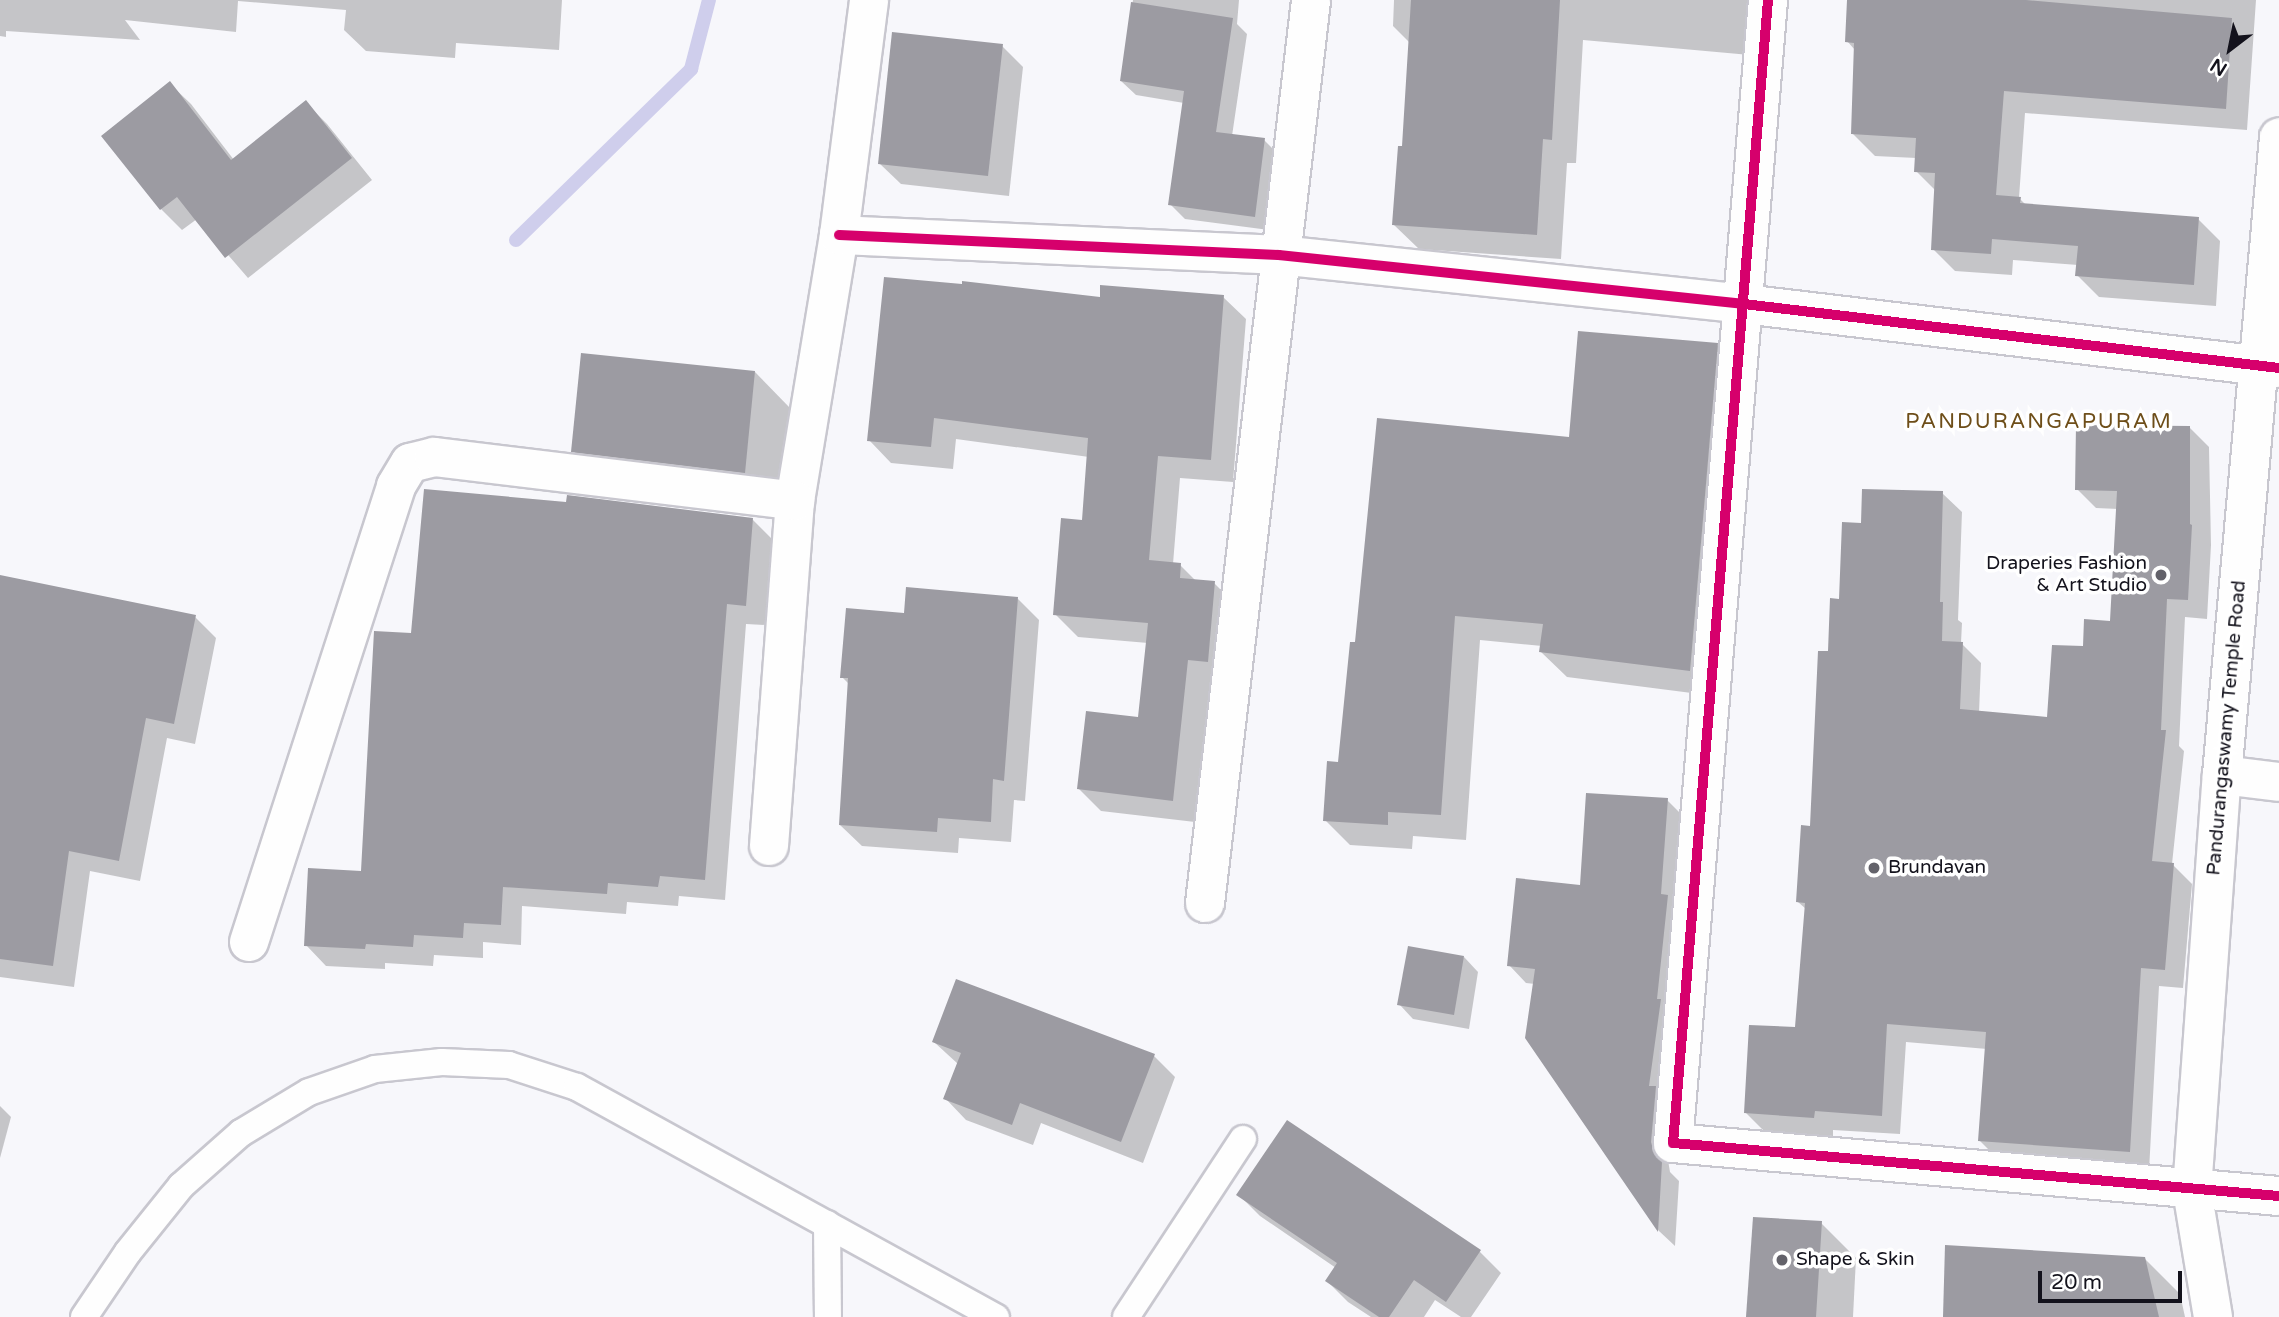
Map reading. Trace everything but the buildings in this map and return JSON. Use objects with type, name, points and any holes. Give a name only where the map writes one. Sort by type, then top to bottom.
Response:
[{"type":"street","points":[[769,846],[795,501],[839,235],[869,0]]},
{"type":"street","points":[[1205,902],[1311,0]]},
{"type":"street","points":[[1768,0],[1673,1143],[2279,1196]]},
{"type":"street","name":"Pandurangaswamy Temple Road","points":[[2213,1317],[2192,1190],[2222,775],[2269,367],[2279,138]]},
{"type":"street","points":[[839,235],[1279,255],[1744,304],[2269,367]]},
{"type":"street","points":[[249,942],[396,486],[410,463],[434,457],[795,501]]},
{"type":"street","points":[[2222,775],[2279,782]]},
{"type":"lane","points":[[84,1317],[128,1252],[181,1186],[241,1133],[309,1092],[375,1069],[442,1062],[509,1065],[577,1087],[996,1317]]},
{"type":"lane","points":[[1126,1317],[1242,1139]]},
{"type":"lane","points":[[827,1224],[828,1317]]},
{"type":"waterway","points":[[516,240],[691,69],[709,0]]},
{"type":"cycle path","points":[[1768,0],[1673,1143],[2279,1196]]},
{"type":"cycle path","points":[[839,235],[1279,255],[1744,304],[2279,368]]},
{"type":"place","name":"Draperies Fashion & Art Studio","points":[[2161,575]]},
{"type":"place","name":"Brundavan","points":[[1874,868]]},
{"type":"place","name":"Shape & Skin","points":[[1782,1260]]},
{"type":"district","name":"PANDURANGAPURAM","points":[[2039,422]]}]
